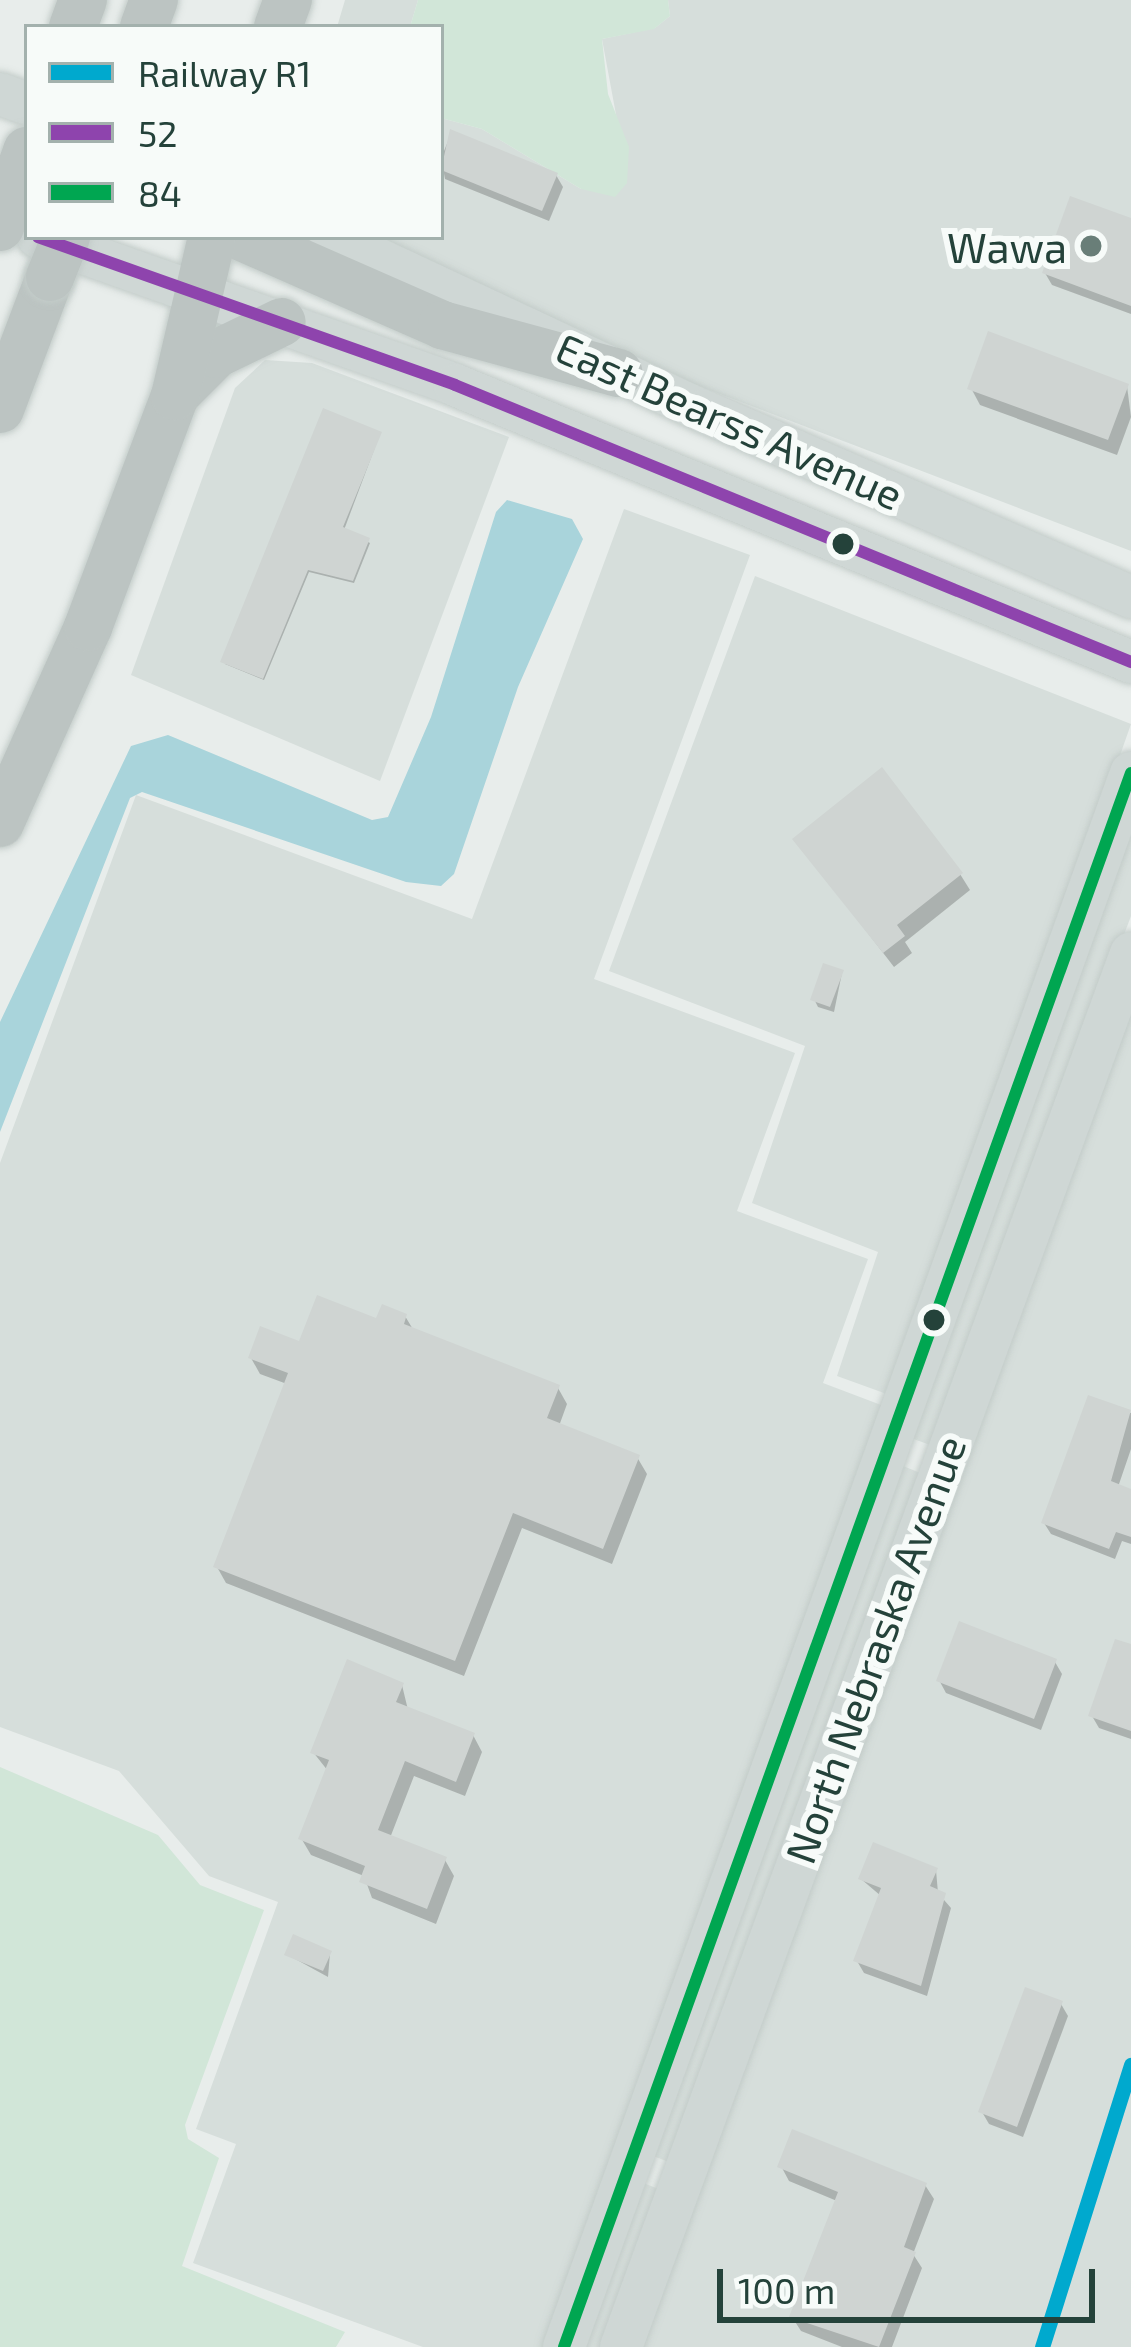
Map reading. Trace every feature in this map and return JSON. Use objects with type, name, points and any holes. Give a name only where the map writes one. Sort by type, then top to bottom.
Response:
[{"type":"highway","points":[[0,224],[24,158]]},
{"type":"highway","points":[[0,823],[88,627],[175,396],[211,240]]},
{"type":"highway","points":[[249,240],[442,325],[619,373]]},
{"type":"highway","points":[[0,409],[51,250]]},
{"type":"highway","points":[[175,396],[216,354],[282,322]]},
{"type":"main road","name":"East Bearss Avenue","points":[[337,240],[619,373],[1131,597]]},
{"type":"main road","name":"East Bearss Avenue","points":[[51,250],[282,322],[1131,662]]},
{"type":"main road","name":"North Nebraska Avenue","points":[[564,2347],[1131,773]]},
{"type":"main road","name":"North Nebraska Avenue","points":[[621,2347],[1131,952]]},
{"type":"main road","points":[[891,1446],[940,1465]]},
{"type":"shaded area","points":[[345,0],[418,0],[411,24],[338,24]]},
{"type":"shaded area","points":[[668,0],[1131,0],[1131,551],[602,349],[371,240],[444,240],[444,119],[482,129],[581,189],[617,120],[602,39],[655,28],[670,16]]},
{"type":"shaded area","points":[[265,360],[312,363],[509,437],[380,781],[131,675],[235,388]]},
{"type":"shaded area","points":[[624,509],[750,555],[594,979],[795,1053],[737,1211],[868,1259],[823,1383],[889,1408],[546,2347],[423,2347],[193,2263],[236,2144],[196,2129],[278,1902],[209,1876],[119,1771],[0,1727],[0,1163],[136,795],[472,919]]},
{"type":"shaded area","points":[[755,576],[1131,724],[895,1397],[837,1376],[878,1252],[752,1203],[805,1046],[609,971]]},
{"type":"shaded area","points":[[1131,811],[1131,916],[933,1446],[908,1437]]},
{"type":"shaded area","points":[[1131,990],[1131,2347],[635,2347]]},
{"type":"shaded area","points":[[898,1464],[923,1474],[674,2164],[648,2154]]},
{"type":"shaded area","points":[[638,2181],[664,2191],[607,2347],[578,2347]]},
{"type":"green space","points":[[418,0],[668,0],[670,16],[654,29],[602,39],[608,94],[629,147],[627,183],[615,197],[581,189],[482,129],[444,119],[444,24],[411,24]]},
{"type":"green space","points":[[0,1767],[158,1835],[200,1885],[264,1910],[185,2125],[188,2139],[219,2158],[182,2266],[345,2332],[336,2347],[0,2347]]},
{"type":"water","points":[[507,500],[572,519],[583,539],[518,687],[454,874],[441,886],[406,882],[142,792],[130,798],[0,1132],[0,1022],[131,746],[168,735],[372,820],[388,817],[431,717],[496,512]]},
{"type":"building","points":[[450,129],[558,173],[542,211],[444,171]]},
{"type":"building","name":"Wawa","points":[[1070,196],[1131,218],[1131,306],[1042,273]]},
{"type":"building","name":"Wawa","points":[[988,331],[1129,384],[1108,440],[967,389]]},
{"type":"building","points":[[323,408],[382,432],[343,527],[370,538],[353,581],[308,570],[263,679],[220,662]]},
{"type":"building","points":[[882,767],[963,873],[897,925],[905,936],[883,953],[792,839]]},
{"type":"building","points":[[823,963],[844,970],[830,1007],[810,1000]]},
{"type":"building","points":[[317,1295],[376,1318],[382,1304],[407,1314],[404,1324],[560,1385],[547,1418],[640,1455],[603,1549],[513,1513],[455,1661],[213,1567],[288,1373],[248,1358],[260,1326],[299,1341]]},
{"type":"building","points":[[1088,1395],[1131,1410],[1111,1481],[1131,1489],[1131,1537],[1116,1532],[1109,1549],[1041,1523]]},
{"type":"building","points":[[959,1621],[1057,1659],[1034,1719],[936,1681]]},
{"type":"building","points":[[1115,1639],[1131,1644],[1131,1731],[1088,1716]]},
{"type":"building","points":[[347,1659],[404,1683],[396,1702],[475,1733],[456,1782],[405,1761],[378,1830],[447,1857],[427,1909],[359,1882],[365,1866],[298,1839],[329,1760],[310,1753]]},
{"type":"building","points":[[873,1842],[938,1868],[930,1886],[946,1893],[921,1986],[853,1961],[881,1888],[858,1879]]},
{"type":"building","points":[[293,1934],[332,1951],[323,1971],[284,1955]]},
{"type":"building","points":[[1025,1987],[1063,2001],[1017,2127],[978,2112]]},
{"type":"building","points":[[792,2129],[927,2183],[904,2247],[916,2252],[879,2347],[789,2317],[838,2192],[777,2167]]},
{"type":"rail line","name":"R1","points":[[1042,2347],[1131,2065]]},
{"type":"transit line","name":"52","points":[[46,240],[455,385],[1131,662]]},
{"type":"transit line","name":"84","points":[[564,2347],[1131,773]]},
{"type":"place","name":"Wawa","points":[[1091,246]]}]
